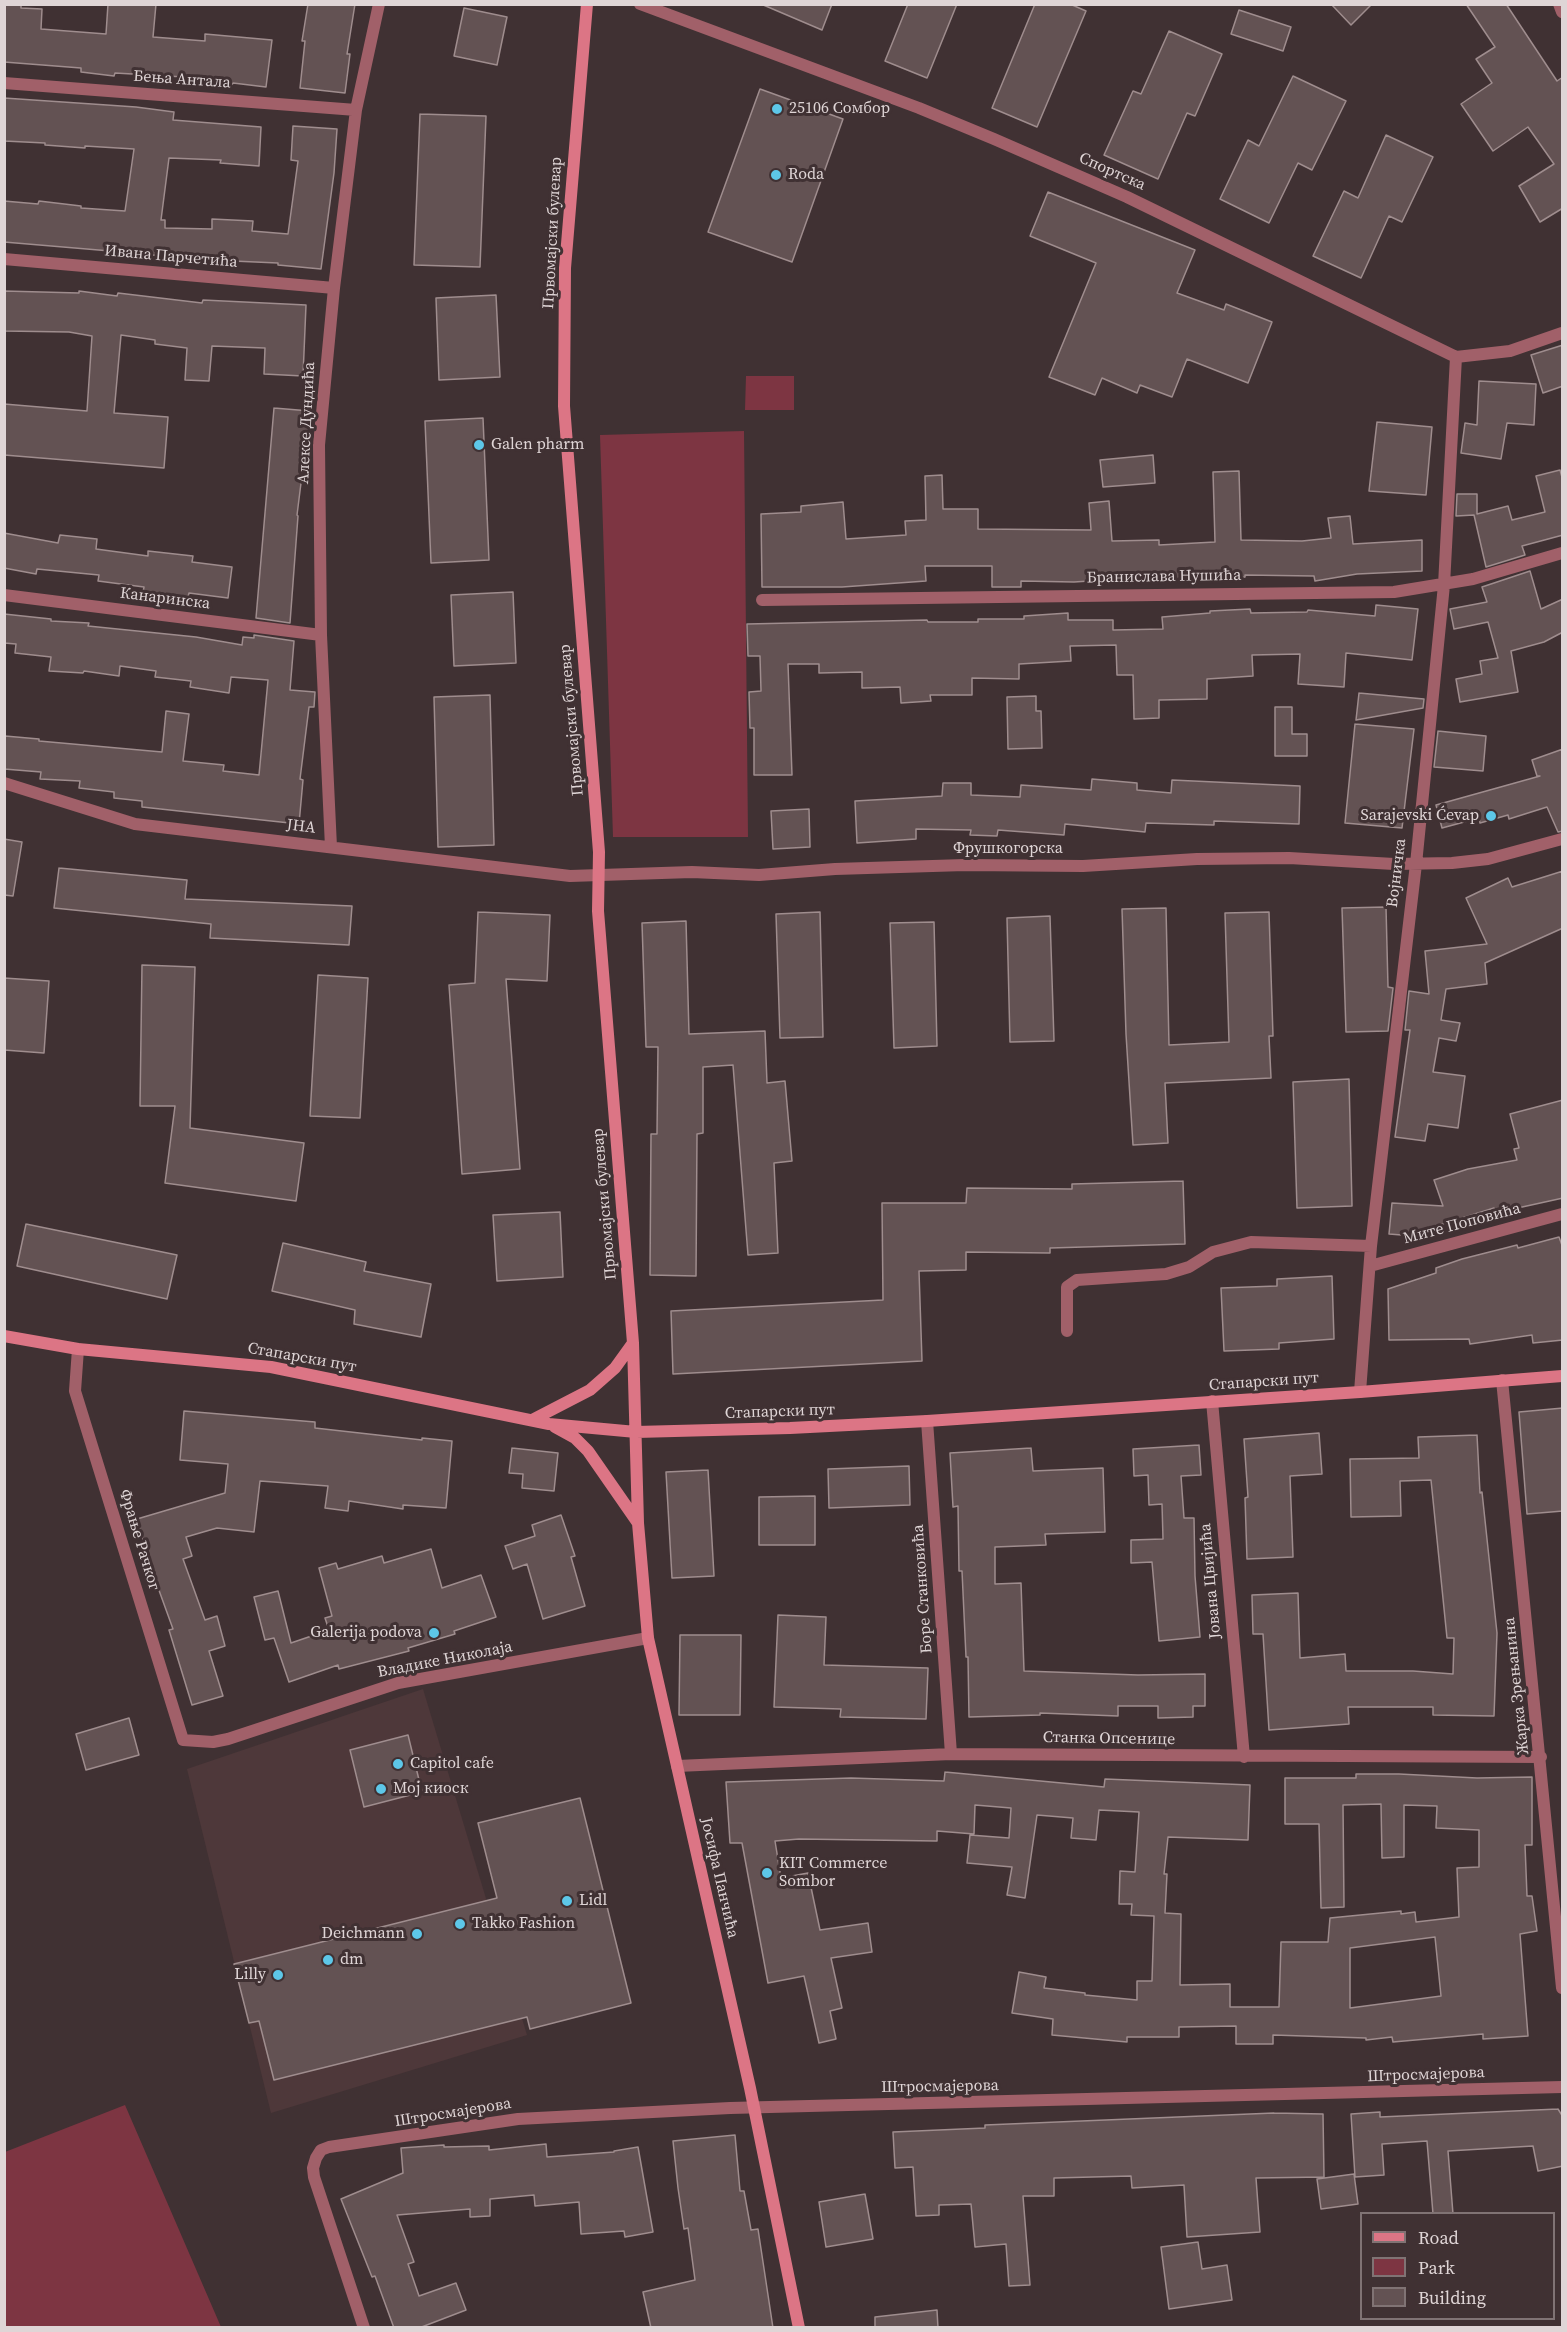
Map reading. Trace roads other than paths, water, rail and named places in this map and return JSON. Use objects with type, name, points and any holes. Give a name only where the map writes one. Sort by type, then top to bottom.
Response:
[{"type":"street","name":"Алексе Дундића","points":[[331,847],[321,636],[319,445],[334,288],[356,110],[379,4]]},
{"type":"street","name":"Првомајски булевар","points":[[586,4],[565,268],[564,406],[599,875],[598,911],[633,1343],[636,1432]]},
{"type":"street","name":"Спортска","points":[[640,4],[919,108],[1005,143],[1127,197],[1456,357]]},
{"type":"street","points":[[1559,4],[1563,12]]},
{"type":"street","name":"Бења Антала","points":[[4,83],[356,110]]},
{"type":"street","name":"Ивана Парчетића","points":[[4,259],[334,288]]},
{"type":"street","points":[[1456,357],[1510,351],[1563,333]]},
{"type":"street","name":"Војничка","points":[[1360,1392],[1371,1246],[1386,1103],[1416,864],[1444,585],[1456,357]]},
{"type":"street","name":"Бранислава Нушића","points":[[762,600],[1395,592],[1473,579],[1563,553]]},
{"type":"street","name":"Канаринска","points":[[4,595],[321,636]]},
{"type":"street","name":"ЈНА","points":[[4,783],[135,824],[570,876],[599,875]]},
{"type":"street","name":"Фрушкогорска","points":[[599,875],[692,872],[759,875],[835,869],[1083,866],[1197,858],[1289,858],[1416,864],[1488,859],[1563,839]]},
{"type":"street","name":"Мите Поповића","points":[[1370,1266],[1563,1214]]},
{"type":"street","points":[[1067,1331],[1067,1287],[1077,1280],[1166,1274],[1189,1267],[1214,1252],[1251,1242],[1371,1246]]},
{"type":"street","name":"Стапарски пут","points":[[4,1336],[78,1349],[271,1367],[549,1424],[636,1432],[790,1428],[927,1421],[1563,1376]]},
{"type":"street","points":[[532,1420],[590,1390],[615,1368],[633,1343]]},
{"type":"street","name":"Фрање Рачког","points":[[78,1349],[75,1391],[183,1740]]},
{"type":"street","name":"Жарка Зрењанина","points":[[1502,1380],[1563,1988]]},
{"type":"street","name":"Јована Цвијића","points":[[1212,1401],[1244,1757]]},
{"type":"street","name":"Боре Станковића","points":[[927,1421],[951,1754]]},
{"type":"street","points":[[549,1424],[575,1438],[588,1451],[638,1523]]},
{"type":"street","name":"Јосифа Панчића","points":[[636,1432],[638,1523],[648,1638],[754,2107],[799,2328]]},
{"type":"street","name":"Владике Николаја","points":[[183,1740],[213,1743],[398,1683],[648,1638]]},
{"type":"street","name":"Станка Опсенице","points":[[677,1766],[951,1754],[1541,1757]]},
{"type":"street","name":"Штросмајерова","points":[[364,2328],[314,2177],[313,2168],[321,2150],[330,2147],[518,2119],[754,2107],[1563,2087]]},
{"type":"place","name":"25106 Сомбор","points":[[777,109]]},
{"type":"place","name":"Roda","points":[[776,175]]},
{"type":"place","name":"Galen pharm","points":[[479,445]]},
{"type":"place","name":"Sarajevski Ćevap","points":[[1491,816]]},
{"type":"place","name":"Galerija podova","points":[[434,1633]]},
{"type":"place","name":"Capitol cafe","points":[[398,1764]]},
{"type":"place","name":"Мој киоск","points":[[381,1789]]},
{"type":"place","name":"KIT Commerce Sombor","points":[[767,1873]]},
{"type":"place","name":"Lidl","points":[[567,1901]]},
{"type":"place","name":"Takko Fashion","points":[[460,1924]]},
{"type":"place","name":"Deichmann","points":[[417,1934]]},
{"type":"place","name":"dm","points":[[328,1960]]},
{"type":"place","name":"Lilly","points":[[278,1975]]}]
